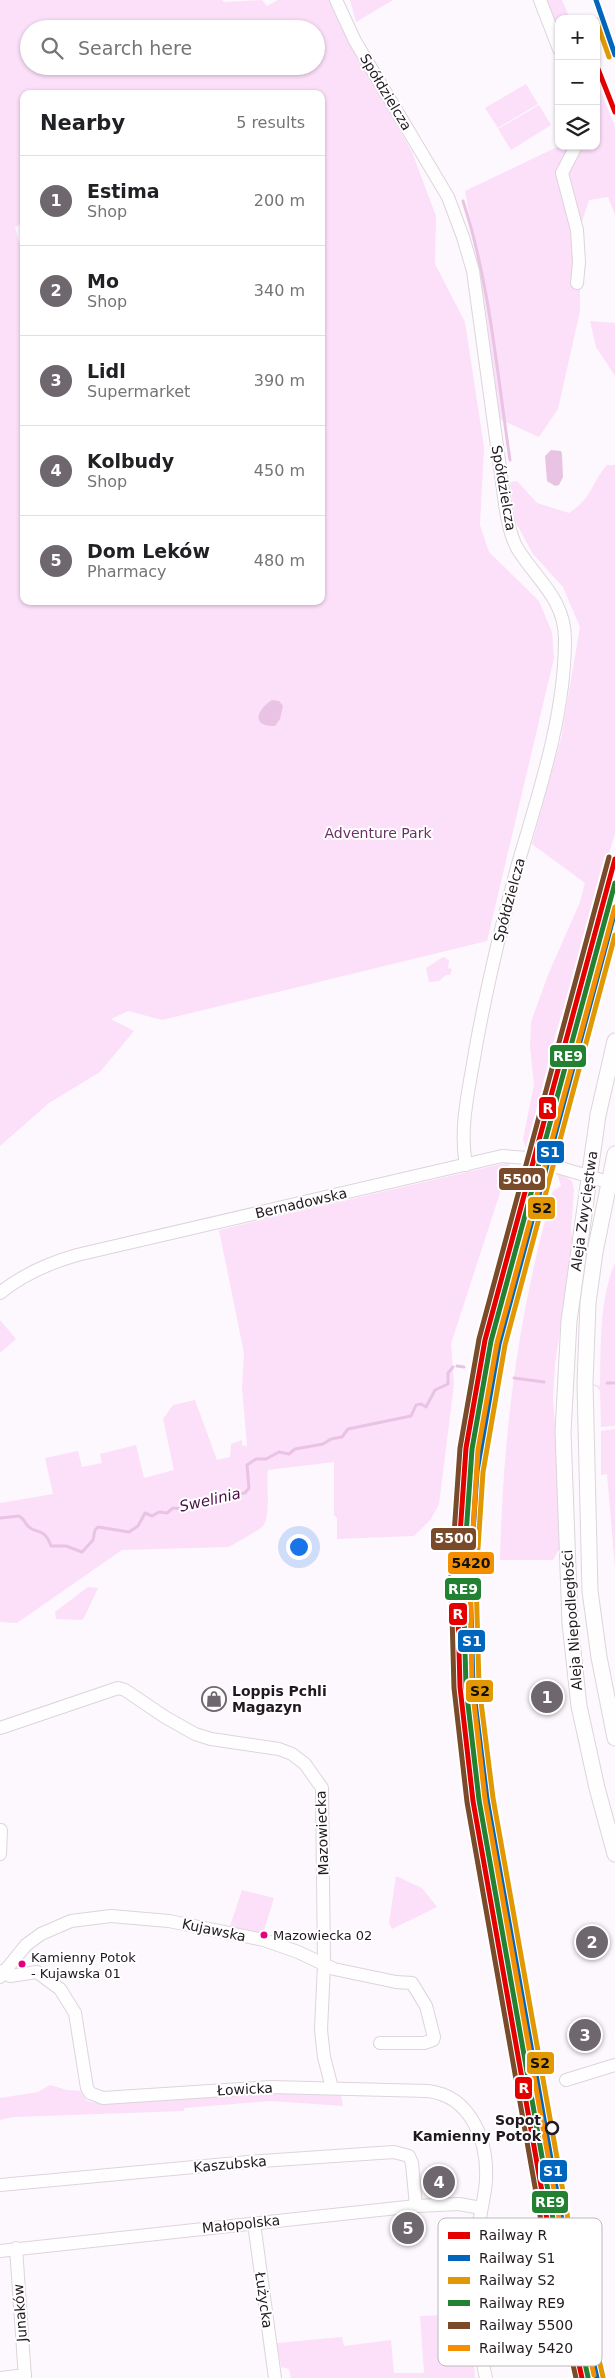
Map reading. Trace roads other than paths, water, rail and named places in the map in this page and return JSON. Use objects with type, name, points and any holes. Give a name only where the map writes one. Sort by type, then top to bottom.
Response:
[{"type":"main road","name":"Aleja Zwycięstwa","points":[[564,1382],[568,1321],[588,1175],[598,1115],[615,1041]]},
{"type":"main road","name":"Aleja Zwycięstwa","points":[[585,1383],[588,1303],[595,1252],[615,1154]]},
{"type":"main road","name":"Aleja Niepodległości","points":[[564,1382],[570,1623],[579,1706],[596,1788],[615,1854]]},
{"type":"main road","name":"Aleja Niepodległości","points":[[585,1383],[590,1591],[599,1657],[615,1738]]},
{"type":"street","name":"Spółdzielcza","points":[[336,0],[351,34],[421,150],[455,213],[473,271],[506,516],[516,547],[549,588],[558,604],[564,626],[562,680],[545,771],[498,936],[486,990],[463,1129],[466,1165]]},
{"type":"street","points":[[540,0],[555,39]]},
{"type":"street","points":[[574,150],[562,173],[577,230],[579,262],[577,283]]},
{"type":"street","name":"Bernadowska","points":[[0,1293],[36,1270],[76,1255],[466,1165],[513,1156],[608,1182]]},
{"type":"street","name":"Mazowiecka","points":[[0,1728],[118,1688],[195,1734],[212,1739],[272,1748],[292,1754],[305,1764],[322,1788],[324,1965],[322,2043],[332,2088]]},
{"type":"street","points":[[0,1854],[1,1830]]},
{"type":"street","name":"Kujawska","points":[[1,1974],[26,1945],[59,1925],[87,1918],[111,1916],[169,1921],[264,1940],[298,1952],[324,1965],[359,1974],[412,1983],[426,2006],[434,2036],[433,2040],[424,2043],[380,2043]]},
{"type":"street","name":"Łowicka","points":[[1,1974],[10,1976],[37,1972],[65,1994],[77,2023],[87,2088],[90,2093],[103,2098],[255,2087],[433,2092],[448,2095],[458,2101],[471,2118],[484,2155],[486,2178],[481,2218]]},
{"type":"street","points":[[566,2080],[615,2065]]},
{"type":"street","name":"Kaszubska","points":[[0,2186],[248,2162],[402,2152],[409,2156],[412,2163],[416,2206]]},
{"type":"street","name":"Małopolska","points":[[0,2251],[416,2206],[459,2204],[482,2208]]},
{"type":"street","name":"Łużycka","points":[[254,2223],[275,2378]]},
{"type":"street","name":"Junaków","points":[[16,2248],[25,2377]]},
{"type":"street","points":[[0,2378],[25,2377]]},
{"type":"waterway","points":[[463,201],[480,264],[486,296],[510,460]]},
{"type":"waterway","name":"Swelinia","points":[[457,1366],[464,1367]]},
{"type":"waterway","name":"Swelinia","points":[[0,1518],[19,1516],[30,1528],[42,1533],[51,1546],[66,1546],[82,1552],[93,1540],[95,1530],[98,1527],[129,1532],[138,1526],[145,1513],[152,1516],[159,1512],[167,1513],[173,1508],[183,1509],[201,1500],[245,1493],[249,1488],[247,1465],[256,1459],[266,1459],[279,1452],[289,1454],[295,1449],[323,1444],[331,1439],[342,1437],[348,1429],[411,1416],[416,1405],[421,1404],[426,1407],[435,1390],[448,1384],[448,1373],[453,1367]]},
{"type":"waterway","name":"Swelinia","points":[[514,1378],[544,1382]]},
{"type":"waterway","name":"Swelinia","points":[[607,1383],[615,1383]]},
{"type":"rail line","name":"S1","points":[[596,0],[615,55]]},
{"type":"rail line","name":"S2","points":[[600,31],[609,57]]},
{"type":"rail line","name":"R","points":[[600,74],[615,112]]},
{"type":"rail line","name":"5500","points":[[540,2218],[467,1802],[454,1688],[451,1578],[460,1448],[479,1339],[609,857]]},
{"type":"rail line","name":"R","points":[[547,2218],[473,1801],[460,1687],[457,1578],[466,1448],[485,1340],[615,859]]},
{"type":"rail line","name":"RE9","points":[[553,2218],[479,1800],[466,1687],[463,1578],[472,1449],[491,1341],[615,883]]},
{"type":"rail line","name":"5420","points":[[559,2218],[485,1799],[472,1686],[470,1578],[478,1450],[497,1343],[615,907]]},
{"type":"rail line","name":"S1","points":[[562,2218],[487,1799],[473,1686],[470,1578],[477,1471],[499,1344],[615,911]]},
{"type":"rail line","name":"S2","points":[[568,2218],[493,1798],[479,1686],[476,1578],[483,1472],[505,1345],[615,935]]},
{"type":"rail line","name":"5500","points":[[573,2366],[576,2378]]},
{"type":"rail line","name":"R","points":[[579,2366],[582,2378]]},
{"type":"rail line","name":"RE9","points":[[586,2366],[588,2377]]},
{"type":"rail line","name":"5420","points":[[592,2366],[594,2375]]},
{"type":"rail line","name":"S1","points":[[594,2366],[597,2378]]},
{"type":"rail line","name":"S2","points":[[600,2366],[603,2377]]},
{"type":"place","name":"Estima","points":[[547,1697]]},
{"type":"place","name":"Loppis Pchli Magazyn","points":[[214,1699]]},
{"type":"place","name":"Mazowiecka 02","points":[[264,1935]]},
{"type":"place","name":"Mo","points":[[592,1942]]},
{"type":"place","name":"Kamienny Potok - Kujawska 01","points":[[22,1964]]},
{"type":"place","name":"Lidl","points":[[585,2035]]},
{"type":"place","name":"Sopot Kamienny Potok","points":[[552,2128]]},
{"type":"place","name":"Kolbudy","points":[[439,2182]]},
{"type":"place","name":"Dom Leków","points":[[408,2228]]},
{"type":"park label","name":"Adventure Park","points":[[378,833]]}]
